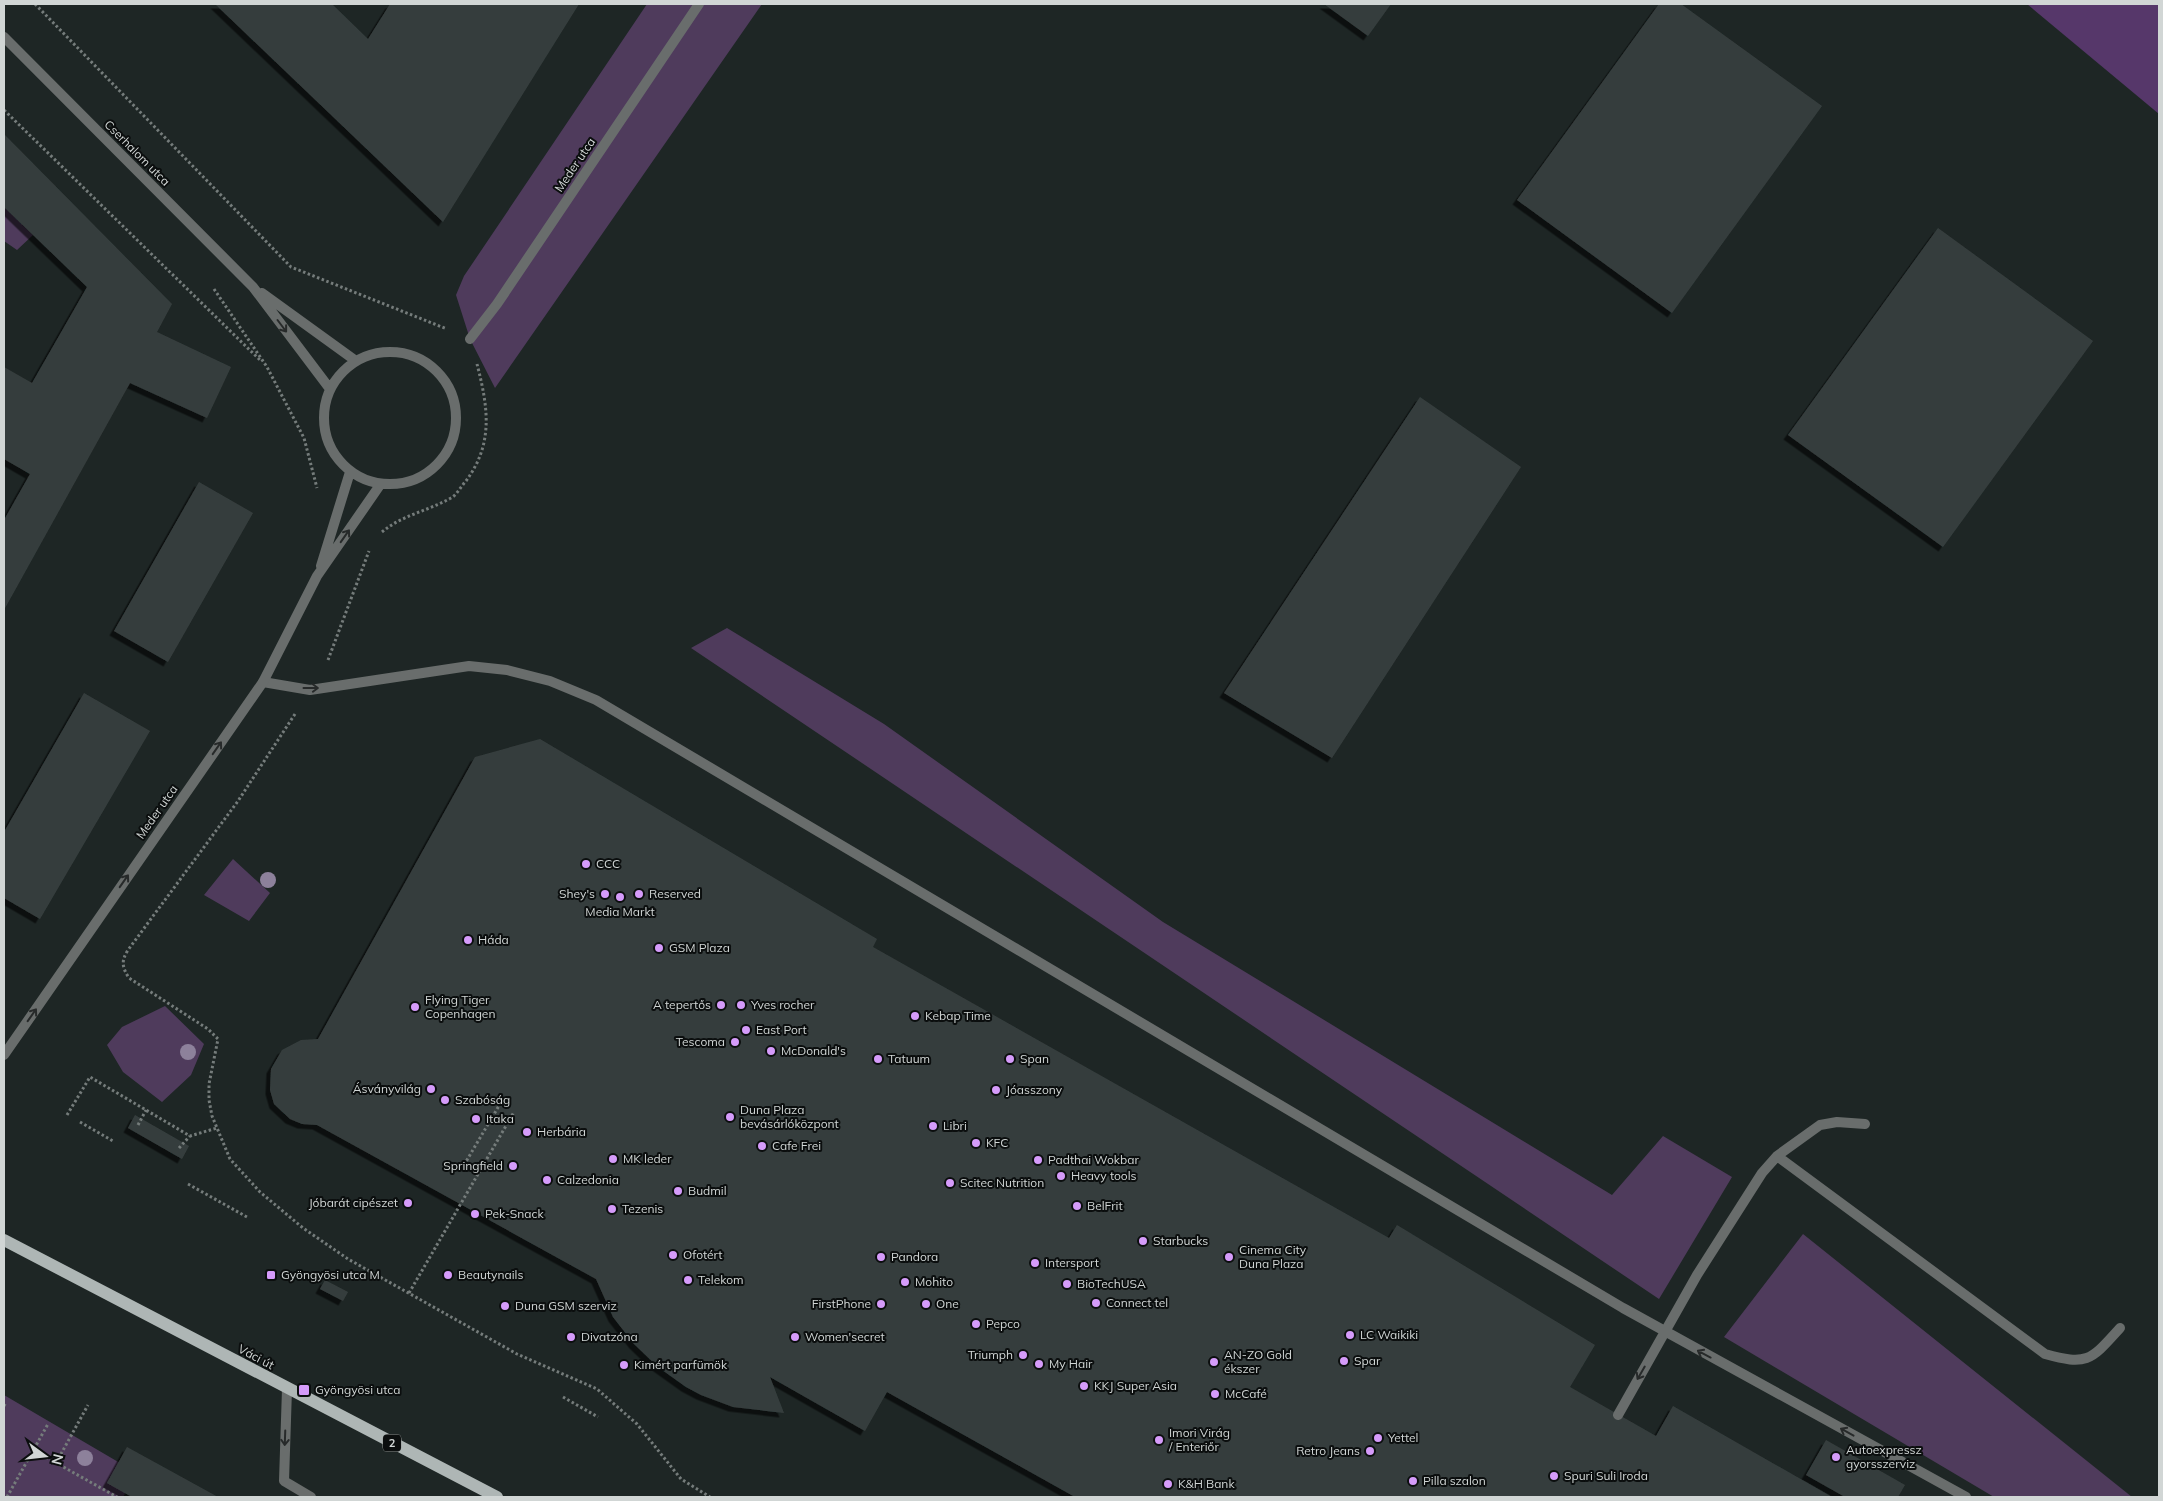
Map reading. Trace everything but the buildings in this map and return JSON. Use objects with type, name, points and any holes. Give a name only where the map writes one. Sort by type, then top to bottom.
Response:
[{"type":"main road","name":"Váci út","points":[[4,1240],[286,1389],[496,1497]]},
{"type":"street","name":"Meder utca","points":[[470,338],[497,304],[699,4]]},
{"type":"street","name":"Cserhalom utca","points":[[4,37],[253,287],[330,389]]},
{"type":"street","name":"Cserhalom utca","points":[[253,287],[356,360]]},
{"type":"street","points":[[394,351],[414,356],[431,365],[445,380],[453,398],[456,417],[453,438],[443,458],[426,474],[404,484],[380,484],[364,480],[350,472],[337,459],[327,443],[323,425],[324,406],[330,389],[341,372],[356,360],[374,353],[394,351]]},
{"type":"street","points":[[317,576],[350,472]]},
{"type":"street","points":[[317,576],[380,484]]},
{"type":"street","name":"Meder utca","points":[[4,1055],[263,682],[317,576]]},
{"type":"street","points":[[263,682],[310,690],[469,666],[507,670],[550,681],[596,700],[1665,1332],[1966,1497]]},
{"type":"street","points":[[1618,1414],[1665,1332],[1762,1173],[1776,1156],[1820,1125],[1837,1122],[1864,1124]]},
{"type":"street","points":[[1776,1156],[2045,1354],[2071,1362],[2096,1355],[2120,1328]]},
{"type":"street","points":[[286,1389],[284,1481],[311,1497]]},
{"type":"path","points":[[36,4],[291,267],[470,338],[484,392],[487,437],[478,464],[453,497],[393,522],[373,540],[326,666]]},
{"type":"path","points":[[4,110],[267,366]]},
{"type":"path","points":[[212,285],[267,366],[304,438],[322,508],[336,518]]},
{"type":"path","points":[[351,527],[373,540]]},
{"type":"path","points":[[294,716],[238,801],[128,950],[122,964],[129,978],[208,1029],[218,1039],[209,1084],[209,1100],[217,1128],[230,1159],[260,1192],[303,1228],[336,1252],[517,1354],[597,1389],[637,1424],[681,1479],[710,1497]]},
{"type":"path","points":[[67,1115],[90,1077],[190,1136]]},
{"type":"path","points":[[464,1165],[500,1104]]},
{"type":"path","points":[[138,1125],[146,1110]]},
{"type":"path","points":[[409,1293],[514,1112]]},
{"type":"path","points":[[80,1122],[113,1141]]},
{"type":"path","points":[[178,1148],[190,1136],[217,1128]]},
{"type":"path","points":[[188,1184],[247,1217]]},
{"type":"path","points":[[564,1397],[598,1417]]},
{"type":"path","points":[[56,1463],[88,1405]]},
{"type":"path","points":[[7,1497],[48,1424]]},
{"type":"path","points":[[33,1450],[117,1497]]},
{"type":"shaded area","points":[[647,4],[762,4],[495,388],[470,339],[456,295],[464,276]]},
{"type":"shaded area","points":[[2027,4],[2159,4],[2159,114]]},
{"type":"shaded area","points":[[4,207],[33,235],[17,250],[4,241]]},
{"type":"shaded area","points":[[727,628],[884,724],[1163,922],[1612,1195],[1663,1136],[1732,1177],[1659,1299],[691,648]]},
{"type":"shaded area","points":[[233,859],[270,893],[249,921],[204,895]]},
{"type":"shaded area","points":[[165,1006],[204,1044],[191,1075],[162,1102],[123,1072],[107,1045],[122,1027]]},
{"type":"shaded area","points":[[1803,1234],[2132,1497],[1994,1497],[1724,1337]]},
{"type":"shaded area","points":[[4,1395],[137,1473],[123,1497],[4,1497]]},
{"type":"place","name":"CCC","points":[[586,864]]},
{"type":"place","name":"Shey's","points":[[605,894]]},
{"type":"place","name":"Reserved","points":[[639,894]]},
{"type":"place","name":"Media Markt","points":[[620,897]]},
{"type":"place","name":"Háda","points":[[468,940]]},
{"type":"place","name":"GSM Plaza","points":[[659,948]]},
{"type":"place","name":"A tepertős","points":[[721,1005]]},
{"type":"place","name":"Yves rocher","points":[[741,1005]]},
{"type":"place","name":"Flying Tiger Copenhagen","points":[[415,1007]]},
{"type":"place","name":"Kebap Time","points":[[915,1016]]},
{"type":"place","name":"East Port","points":[[746,1030]]},
{"type":"place","name":"Tescoma","points":[[735,1042]]},
{"type":"place","name":"McDonald's","points":[[771,1051]]},
{"type":"place","name":"Tatuum","points":[[878,1059]]},
{"type":"place","name":"Span","points":[[1010,1059]]},
{"type":"place","name":"Ásványvilág","points":[[431,1089]]},
{"type":"place","name":"Jóasszony","points":[[996,1090]]},
{"type":"place","name":"Szabóság","points":[[445,1100]]},
{"type":"place","name":"Duna Plaza bevásárlóközpont","points":[[730,1117]]},
{"type":"place","name":"Itaka","points":[[476,1119]]},
{"type":"place","name":"Libri","points":[[933,1126]]},
{"type":"place","name":"Herbária","points":[[527,1132]]},
{"type":"place","name":"KFC","points":[[976,1143]]},
{"type":"place","name":"Cafe Frei","points":[[762,1146]]},
{"type":"place","name":"MK leder","points":[[613,1159]]},
{"type":"place","name":"Padthai Wokbar","points":[[1038,1160]]},
{"type":"place","name":"Springfield","points":[[513,1166]]},
{"type":"place","name":"Heavy tools","points":[[1061,1176]]},
{"type":"place","name":"Calzedonia","points":[[547,1180]]},
{"type":"place","name":"Scitec Nutrition","points":[[950,1183]]},
{"type":"place","name":"Budmil","points":[[678,1191]]},
{"type":"place","name":"Jóbarát cipészet","points":[[408,1203]]},
{"type":"place","name":"BelFrit","points":[[1077,1206]]},
{"type":"place","name":"Tezenis","points":[[612,1209]]},
{"type":"place","name":"Pek-Snack","points":[[475,1214]]},
{"type":"place","name":"Starbucks","points":[[1143,1241]]},
{"type":"place","name":"Ofotért","points":[[673,1255]]},
{"type":"place","name":"Pandora","points":[[881,1257]]},
{"type":"place","name":"Cinema City Duna Plaza","points":[[1229,1257]]},
{"type":"place","name":"Intersport","points":[[1035,1263]]},
{"type":"place","name":"Gyöngyösi utca M","points":[[271,1275]]},
{"type":"place","name":"Beautynails","points":[[448,1275]]},
{"type":"place","name":"Telekom","points":[[688,1280]]},
{"type":"place","name":"Mohito","points":[[905,1282]]},
{"type":"place","name":"BioTechUSA","points":[[1067,1284]]},
{"type":"place","name":"Connect tel","points":[[1096,1303]]},
{"type":"place","name":"FirstPhone","points":[[881,1304]]},
{"type":"place","name":"One","points":[[926,1304]]},
{"type":"place","name":"Duna GSM szerviz","points":[[505,1306]]},
{"type":"place","name":"Pepco","points":[[976,1324]]},
{"type":"place","name":"LC Waikiki","points":[[1350,1335]]},
{"type":"place","name":"Divatzóna","points":[[571,1337]]},
{"type":"place","name":"Women'secret","points":[[795,1337]]},
{"type":"place","name":"Triumph","points":[[1023,1355]]},
{"type":"place","name":"Spar","points":[[1344,1361]]},
{"type":"place","name":"AN-ZO Gold ékszer","points":[[1214,1362]]},
{"type":"place","name":"My Hair","points":[[1039,1364]]},
{"type":"place","name":"Kimért parfümök","points":[[624,1365]]},
{"type":"place","name":"KKJ Super Asia","points":[[1084,1386]]},
{"type":"place","name":"Gyöngyösi utca","points":[[304,1390]]},
{"type":"place","name":"McCafé","points":[[1215,1394]]},
{"type":"place","name":"Yettel","points":[[1378,1438]]},
{"type":"place","name":"Imori Virág / Enteriőr","points":[[1159,1440]]},
{"type":"place","name":"Retro Jeans","points":[[1370,1451]]},
{"type":"place","name":"Autoexpressz gyorsszerviz","points":[[1836,1457]]},
{"type":"place","name":"Spuri Suli Iroda","points":[[1554,1476]]},
{"type":"place","name":"Pilla szalon","points":[[1413,1481]]},
{"type":"place","name":"K&H Bank","points":[[1168,1484]]}]
